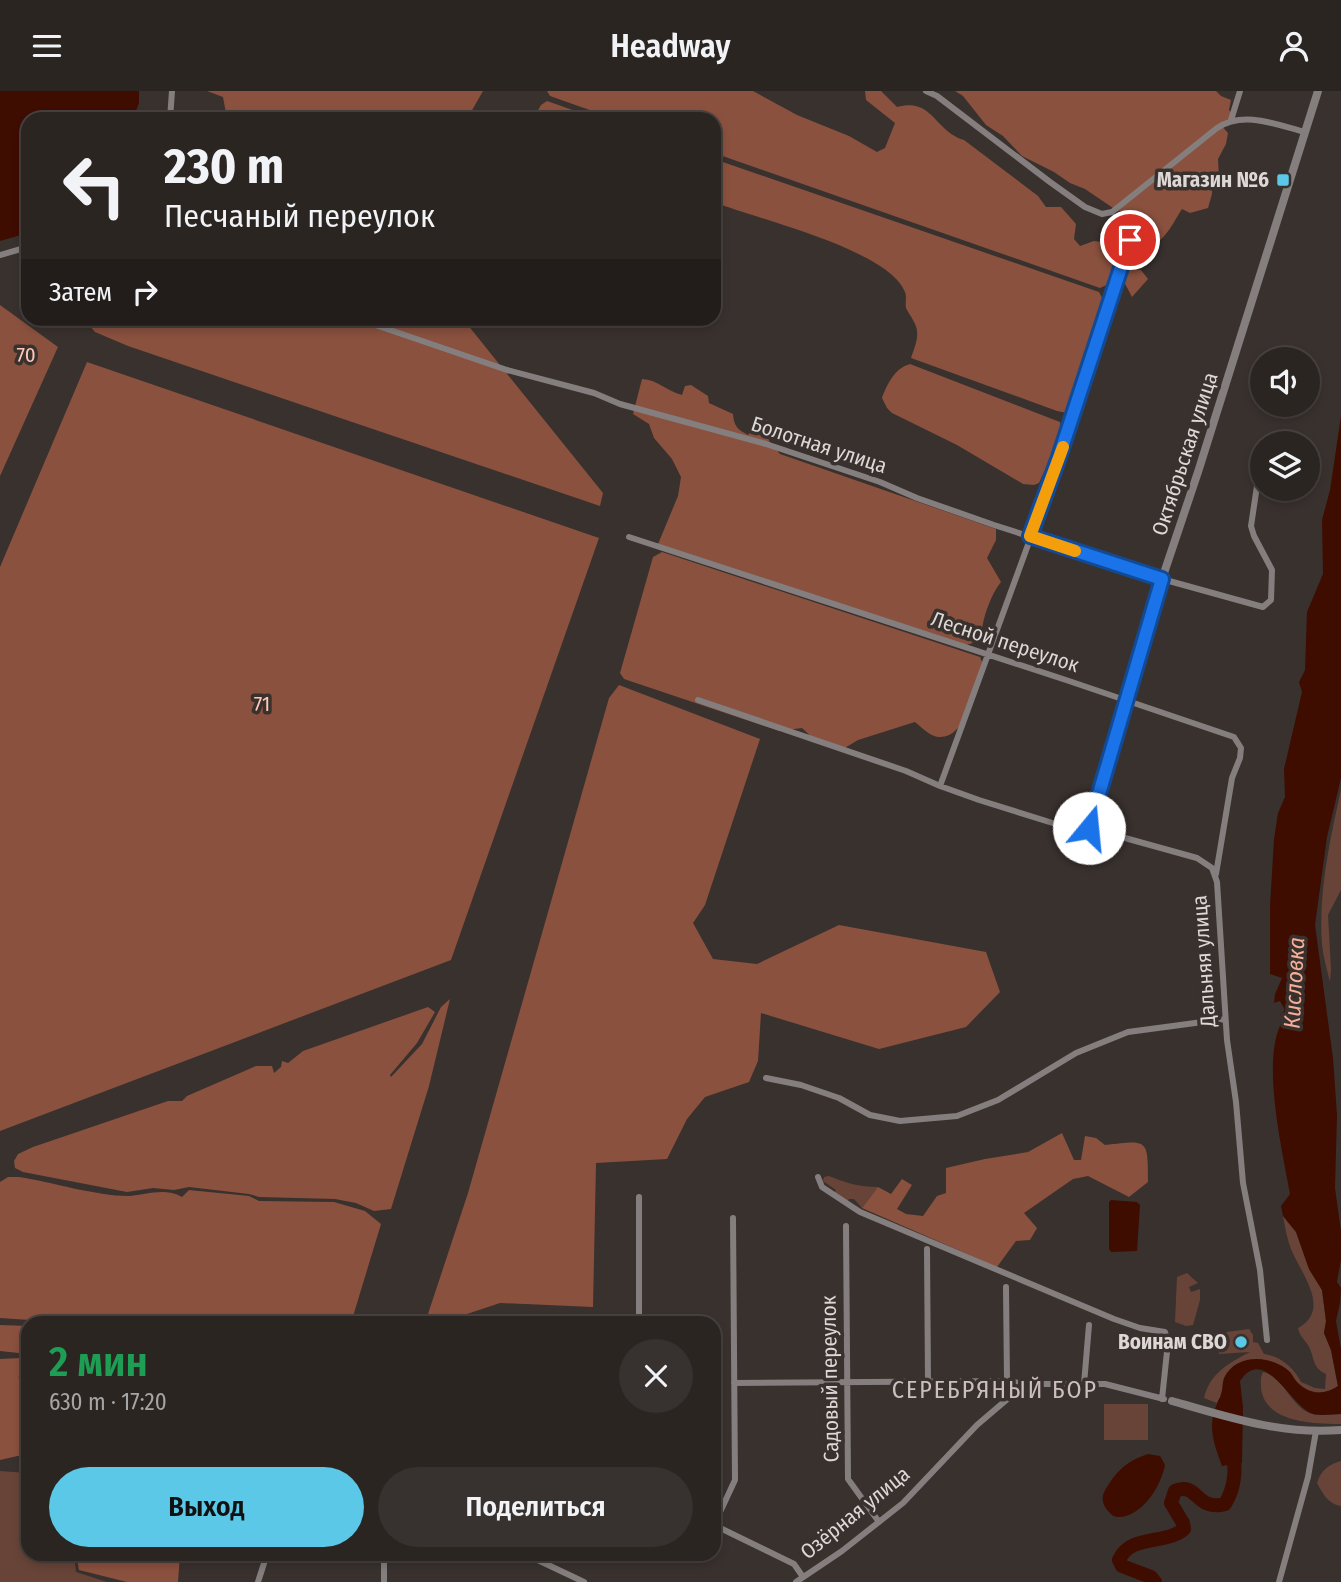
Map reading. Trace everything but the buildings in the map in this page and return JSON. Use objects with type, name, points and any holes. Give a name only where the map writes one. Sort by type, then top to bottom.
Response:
[{"type":"street","points":[[170,112],[172,91]]},
{"type":"street","points":[[926,91],[1060,190],[1085,207],[1102,214],[1112,212],[1217,128],[1231,120],[1245,118],[1305,132]]},
{"type":"street","points":[[1231,120],[1240,91]]},
{"type":"street","name":"Октябрьская улица","points":[[1089,828],[1162,579],[1318,91]]},
{"type":"street","points":[[940,786],[1059,457],[1130,240]]},
{"type":"street","points":[[0,255],[21,249]]},
{"type":"street","name":"Болотная улица","points":[[378,326],[507,370],[766,444],[1030,536],[1162,579],[1264,607],[1271,600],[1272,570],[1251,526],[1255,501]]},
{"type":"street","name":"Лесной переулок","points":[[629,537],[1234,737],[1241,748],[1240,758],[1232,778],[1216,874]]},
{"type":"street","name":"Дальняя улица","points":[[698,700],[906,771],[940,786],[1072,829],[1089,828],[1197,858],[1212,868],[1216,874],[1225,1019],[1243,1183],[1260,1270],[1267,1340]]},
{"type":"street","points":[[766,1078],[801,1085],[839,1098],[870,1115],[900,1121],[957,1116],[998,1100],[1076,1053],[1115,1036],[1225,1019]]},
{"type":"street","points":[[818,1177],[822,1187],[860,1212],[1114,1319],[1140,1328],[1162,1330],[1168,1338],[1162,1399]]},
{"type":"street","points":[[639,1197],[639,1316]]},
{"type":"street","points":[[721,1510],[735,1480],[733,1218]]},
{"type":"street","name":"Садовый переулок","points":[[846,1226],[848,1479],[879,1522]]},
{"type":"street","points":[[927,1249],[929,1381]]},
{"type":"street","points":[[1006,1287],[1007,1381]]},
{"type":"street","points":[[1084,1384],[1088,1325]]},
{"type":"street","points":[[734,1383],[1007,1381],[1025,1384],[1117,1386],[1259,1425],[1316,1431],[1341,1430]]},
{"type":"street","name":"Озёрная улица","points":[[796,1582],[903,1503],[977,1425],[1025,1384]]},
{"type":"street","points":[[1279,1582],[1308,1477],[1316,1431]]},
{"type":"street","points":[[721,1528],[794,1564],[803,1577]]},
{"type":"street","points":[[258,1582],[265,1561]]},
{"type":"street","points":[[384,1561],[384,1582]]},
{"type":"street","points":[[540,1561],[584,1582]]},
{"type":"shaded area","points":[[1341,790],[1341,890],[1328,915],[1330,982],[1322,944],[1323,886]]},
{"type":"shaded area","points":[[829,1176],[853,1184],[878,1187],[862,1208],[854,1199],[846,1202],[834,1193],[836,1190],[823,1181],[824,1177]]},
{"type":"shaded area","points":[[1283,1216],[1296,1232],[1309,1269],[1322,1290],[1326,1321],[1324,1333],[1331,1350],[1338,1387],[1322,1392],[1312,1391],[1302,1386],[1286,1369],[1260,1359],[1217,1403],[1204,1398],[1216,1375],[1250,1352],[1219,1354],[1216,1336],[1219,1333],[1249,1329],[1253,1342],[1258,1343],[1264,1354],[1286,1363],[1301,1382],[1325,1389],[1326,1374],[1317,1367],[1298,1328],[1308,1320],[1313,1311],[1313,1301],[1307,1280],[1290,1245]]},
{"type":"shaded area","points":[[1187,1273],[1198,1283],[1189,1287],[1191,1292],[1200,1289],[1200,1300],[1193,1325],[1186,1326],[1175,1322],[1177,1277]]},
{"type":"shaded area","points":[[1263,1372],[1277,1380],[1305,1411],[1316,1415],[1341,1414],[1341,1424],[1305,1422],[1281,1415],[1264,1400],[1261,1388]]},
{"type":"shaded area","points":[[1104,1404],[1148,1404],[1148,1440],[1104,1440]]},
{"type":"shaded area","points":[[1341,1461],[1341,1506],[1329,1501],[1317,1483],[1326,1469]]},
{"type":"shaded area","points":[[0,1471],[21,1472],[21,1561],[75,1561],[76,1572],[107,1582],[0,1582]]},
{"type":"green space","points":[[207,91],[483,91],[471,112],[226,112],[223,97]]},
{"type":"green space","points":[[547,91],[753,91],[797,115],[849,136],[877,152],[885,148],[895,123],[866,100],[865,91],[881,91],[897,107],[909,105],[926,111],[946,130],[964,140],[1038,196],[1046,207],[1061,207],[1076,224],[1074,239],[1080,246],[1094,241],[1111,243],[1111,256],[1117,258],[1130,253],[1134,269],[1141,270],[1148,279],[1132,297],[1122,278],[1100,288],[721,155],[721,112],[595,112],[550,96]]},
{"type":"green space","points":[[955,91],[1216,91],[1231,100],[1229,110],[1236,118],[1230,123],[1224,121],[1221,125],[1228,133],[1218,159],[1219,178],[1212,185],[1208,208],[1190,213],[1182,209],[1165,235],[1157,242],[1151,243],[1138,236],[1140,226],[1135,214],[1116,210],[1085,189],[1022,156],[1003,136],[986,125],[963,96]]},
{"type":"green space","points":[[547,101],[578,112],[537,112]]},
{"type":"green space","points":[[721,161],[1099,292],[1107,307],[1097,339],[1102,346],[1096,364],[1086,367],[1073,407],[1067,413],[1057,411],[911,358],[917,340],[916,326],[906,308],[905,292],[894,276],[874,262],[819,237],[721,204]]},
{"type":"green space","name":"70","points":[[0,305],[21,320],[21,326],[29,326],[58,347],[0,476]]},
{"type":"green space","points":[[90,326],[469,326],[603,493],[600,506],[128,346],[95,332]]},
{"type":"green space","name":"71","points":[[87,362],[599,538],[451,960],[0,1131],[0,567]]},
{"type":"green space","points":[[910,364],[1060,422],[1062,433],[1039,483],[1023,484],[957,445],[892,413],[882,398],[896,373]]},
{"type":"green space","points":[[642,379],[653,381],[682,395],[685,386],[691,385],[708,396],[709,403],[733,414],[737,427],[748,435],[760,419],[770,421],[773,430],[769,441],[780,454],[996,529],[996,540],[987,558],[1001,582],[989,604],[978,639],[966,645],[658,544],[678,496],[681,477],[672,459],[654,438],[649,424],[633,414]]},
{"type":"green space","points":[[662,552],[980,657],[985,669],[969,711],[956,730],[947,736],[935,736],[915,722],[858,740],[843,749],[817,742],[802,728],[779,731],[624,679],[620,673],[653,557]]},
{"type":"green space","points":[[619,685],[760,739],[705,905],[693,923],[713,959],[757,964],[839,925],[986,952],[1000,992],[966,1027],[879,1049],[761,1013],[758,1061],[749,1082],[705,1097],[687,1119],[667,1159],[596,1163],[593,1307],[500,1303],[461,1316],[427,1316],[468,1193],[609,698]]},
{"type":"green space","points":[[450,999],[429,1086],[391,1209],[374,1211],[356,1203],[335,1199],[259,1197],[189,1187],[127,1192],[23,1172],[15,1168],[14,1161],[18,1154],[33,1147],[168,1101],[182,1101],[187,1096],[256,1066],[272,1066],[274,1073],[281,1067],[282,1061],[288,1063],[303,1051],[428,1007],[435,1012],[417,1043],[391,1077],[422,1044],[441,1007]]},
{"type":"green space","points":[[1062,1133],[1074,1160],[1081,1160],[1085,1136],[1096,1138],[1105,1145],[1130,1142],[1143,1145],[1147,1157],[1148,1182],[1129,1197],[1088,1176],[1073,1179],[1024,1213],[1037,1228],[1030,1240],[1016,1241],[997,1267],[862,1208],[878,1187],[891,1194],[902,1179],[912,1185],[897,1209],[906,1214],[923,1216],[937,1196],[946,1193],[946,1168],[1028,1152]]},
{"type":"green space","points":[[8,1177],[19,1177],[128,1196],[169,1192],[182,1197],[189,1190],[249,1196],[259,1201],[334,1202],[365,1211],[381,1224],[353,1316],[0,1318],[0,1182]]},
{"type":"green space","points":[[0,1325],[21,1326],[21,1353],[0,1351]]},
{"type":"green space","points":[[21,1358],[21,1373],[18,1378],[21,1376],[21,1455],[0,1460],[0,1359]]},
{"type":"green space","points":[[77,1561],[180,1561],[178,1582],[127,1582],[79,1570]]},
{"type":"water","points":[[0,91],[139,91],[136,112],[21,112],[21,235],[0,241]]},
{"type":"water","points":[[1341,416],[1341,778],[1327,837],[1315,925],[1333,1058],[1337,1115],[1335,1188],[1341,1231],[1341,1260],[1337,1282],[1341,1288],[1336,1321],[1341,1349],[1341,1414],[1313,1414],[1268,1373],[1259,1369],[1249,1371],[1240,1381],[1243,1407],[1242,1463],[1222,1466],[1214,1443],[1212,1420],[1224,1378],[1237,1364],[1254,1359],[1273,1362],[1289,1371],[1298,1383],[1313,1392],[1328,1391],[1338,1386],[1331,1350],[1324,1333],[1326,1321],[1322,1290],[1309,1269],[1296,1232],[1283,1216],[1281,1206],[1290,1194],[1278,1130],[1273,1055],[1284,1019],[1280,1015],[1285,1010],[1280,1001],[1274,1003],[1282,978],[1270,974],[1270,906],[1274,839],[1278,813],[1285,797],[1284,769],[1302,692],[1299,682],[1305,670],[1307,612],[1323,574],[1322,520],[1330,490]]},
{"type":"water","points":[[1111,1200],[1137,1202],[1140,1205],[1137,1251],[1111,1252],[1109,1249]]},
{"type":"water","points":[[1148,1454],[1160,1456],[1165,1465],[1155,1491],[1142,1507],[1134,1512],[1126,1516],[1113,1515],[1103,1502],[1105,1490],[1125,1466]]},
{"type":"waterway","name":"Кисловка","points":[[1155,1582],[1151,1577],[1122,1566],[1119,1560],[1131,1546],[1168,1537],[1184,1529],[1171,1503],[1175,1491],[1188,1490],[1208,1504],[1225,1504],[1235,1468],[1233,1445]]},
{"type":"slow traffic","points":[[1063,447],[1030,536],[1075,551]]},
{"type":"place","name":"Магазин №6","points":[[1283,180]]},
{"type":"place","name":"Воинам СВО","points":[[1241,1342]]},
{"type":"district","name":"СЕРЕБРЯНЫЙ БОР","points":[[995,1390]]},
{"type":"route","points":[[1089,828],[1162,579],[1030,536],[1101,334],[1130,240]]}]
